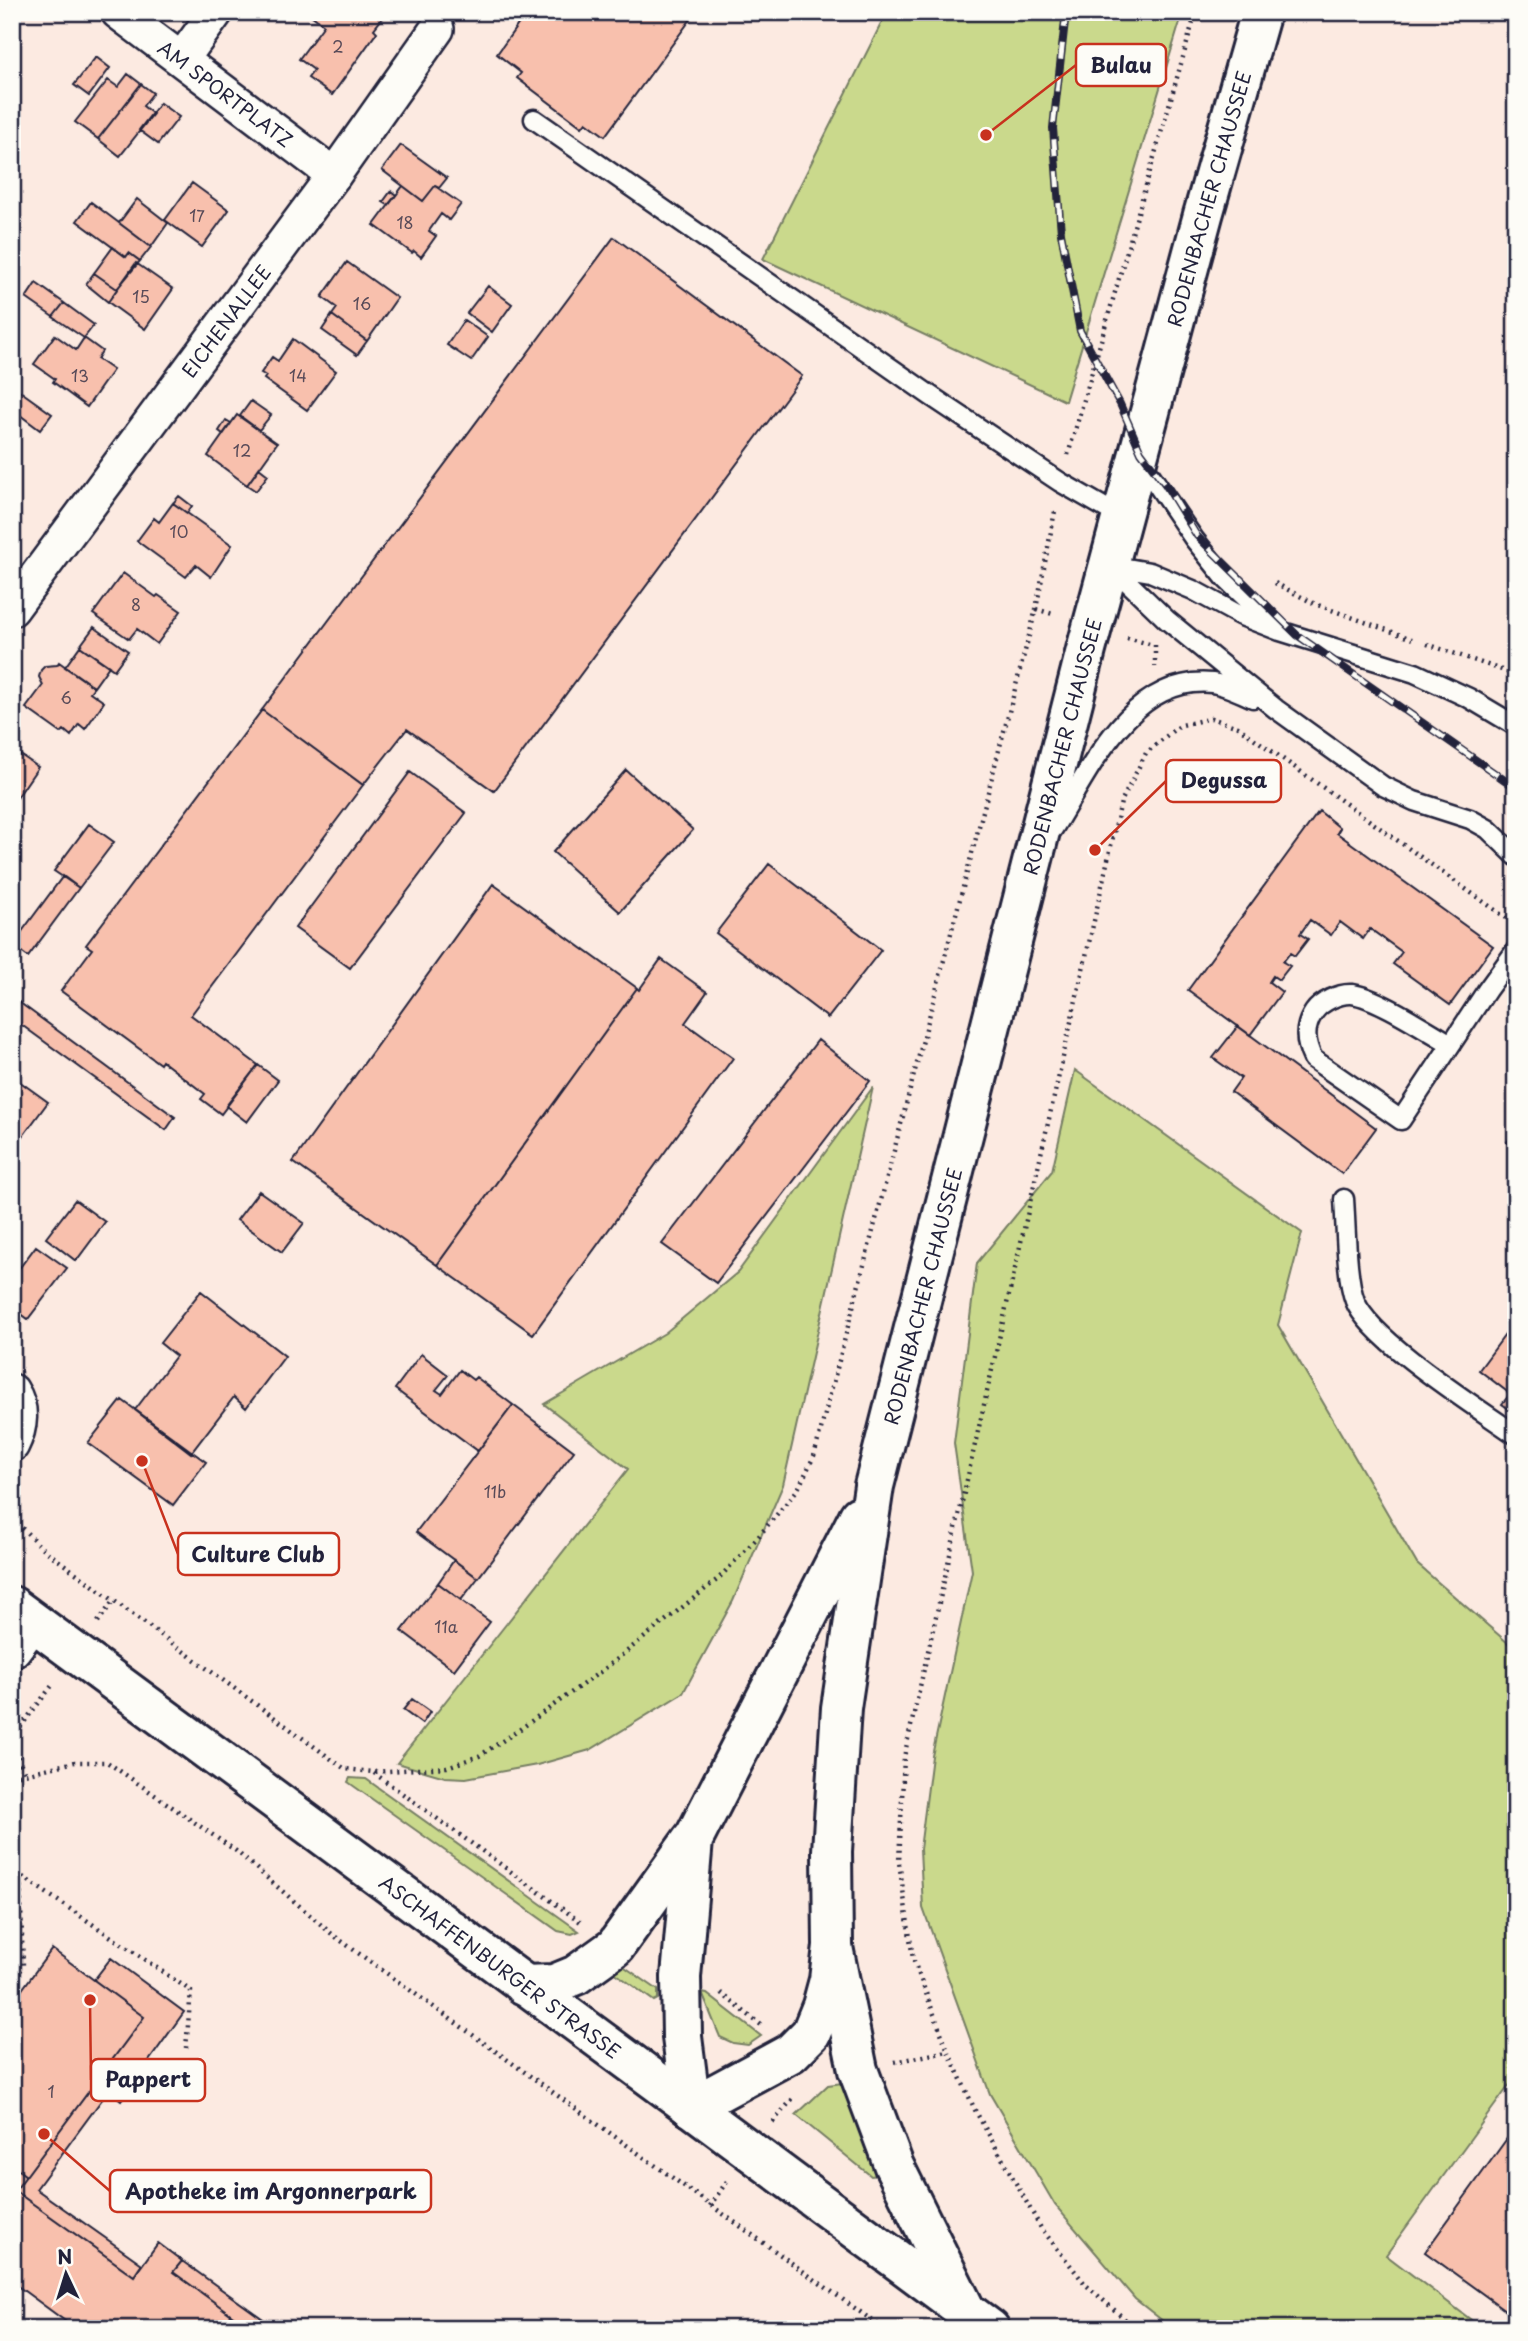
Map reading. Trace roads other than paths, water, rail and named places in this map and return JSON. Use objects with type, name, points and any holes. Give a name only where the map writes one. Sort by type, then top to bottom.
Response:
[{"type":"main road","name":"RODENBACHER CHAUSSEE","points":[[874,1486],[1121,517],[1261,12]]},
{"type":"main road","points":[[524,1985],[554,1984],[576,1975],[615,1947],[693,1840],[874,1486]]},
{"type":"main road","points":[[693,1840],[681,1977],[682,2037],[691,2107],[791,2053],[811,2033],[822,2007],[833,1946],[832,1851],[841,1708],[874,1486]]},
{"type":"main road","name":"ASCHAFFENBURGER STRASSE","points":[[19,1625],[524,1985],[978,2320]]},
{"type":"main road","points":[[833,1946],[863,2082],[894,2166],[978,2320]]},
{"type":"street","name":"AM SPORTPLATZ","points":[[118,12],[334,175]]},
{"type":"street","points":[[182,59],[216,12]]},
{"type":"street","name":"EICHENALLEE","points":[[12,610],[334,175],[437,29]]},
{"type":"street","points":[[12,1391],[18,1400],[20,1412],[12,1445]]},
{"type":"lane","points":[[534,119],[931,396],[1060,482],[1121,517]]},
{"type":"lane","points":[[1139,458],[1194,539],[1226,579],[1280,631]]},
{"type":"lane","points":[[1110,565],[1150,572],[1193,590],[1239,615],[1280,631],[1415,673],[1469,698],[1516,726]]},
{"type":"lane","points":[[1110,565],[1167,620],[1276,709],[1383,786],[1413,801],[1470,819],[1488,829],[1516,856]]},
{"type":"lane","points":[[1032,862],[1115,730],[1138,708],[1165,690],[1198,683],[1214,683],[1276,709]]},
{"type":"lane","points":[[1451,1044],[1400,1015],[1353,994],[1326,1001],[1314,1011],[1307,1026],[1308,1048],[1313,1059],[1401,1120],[1516,950]]},
{"type":"lane","points":[[1344,1199],[1354,1299],[1367,1321],[1391,1344],[1516,1435]]},
{"type":"railway","points":[[1066,12],[1053,128],[1061,233],[1080,331],[1120,404],[1141,452],[1165,484],[1197,536],[1297,635],[1516,788]]},
{"type":"place","name":"Bulau","points":[[986,135]]},
{"type":"place","name":"Degussa","points":[[1095,850]]},
{"type":"place","name":"Culture Club","points":[[142,1461]]},
{"type":"place","name":"Pappert","points":[[90,2000]]},
{"type":"place","name":"Apotheke im Argonnerpark","points":[[44,2134]]}]
